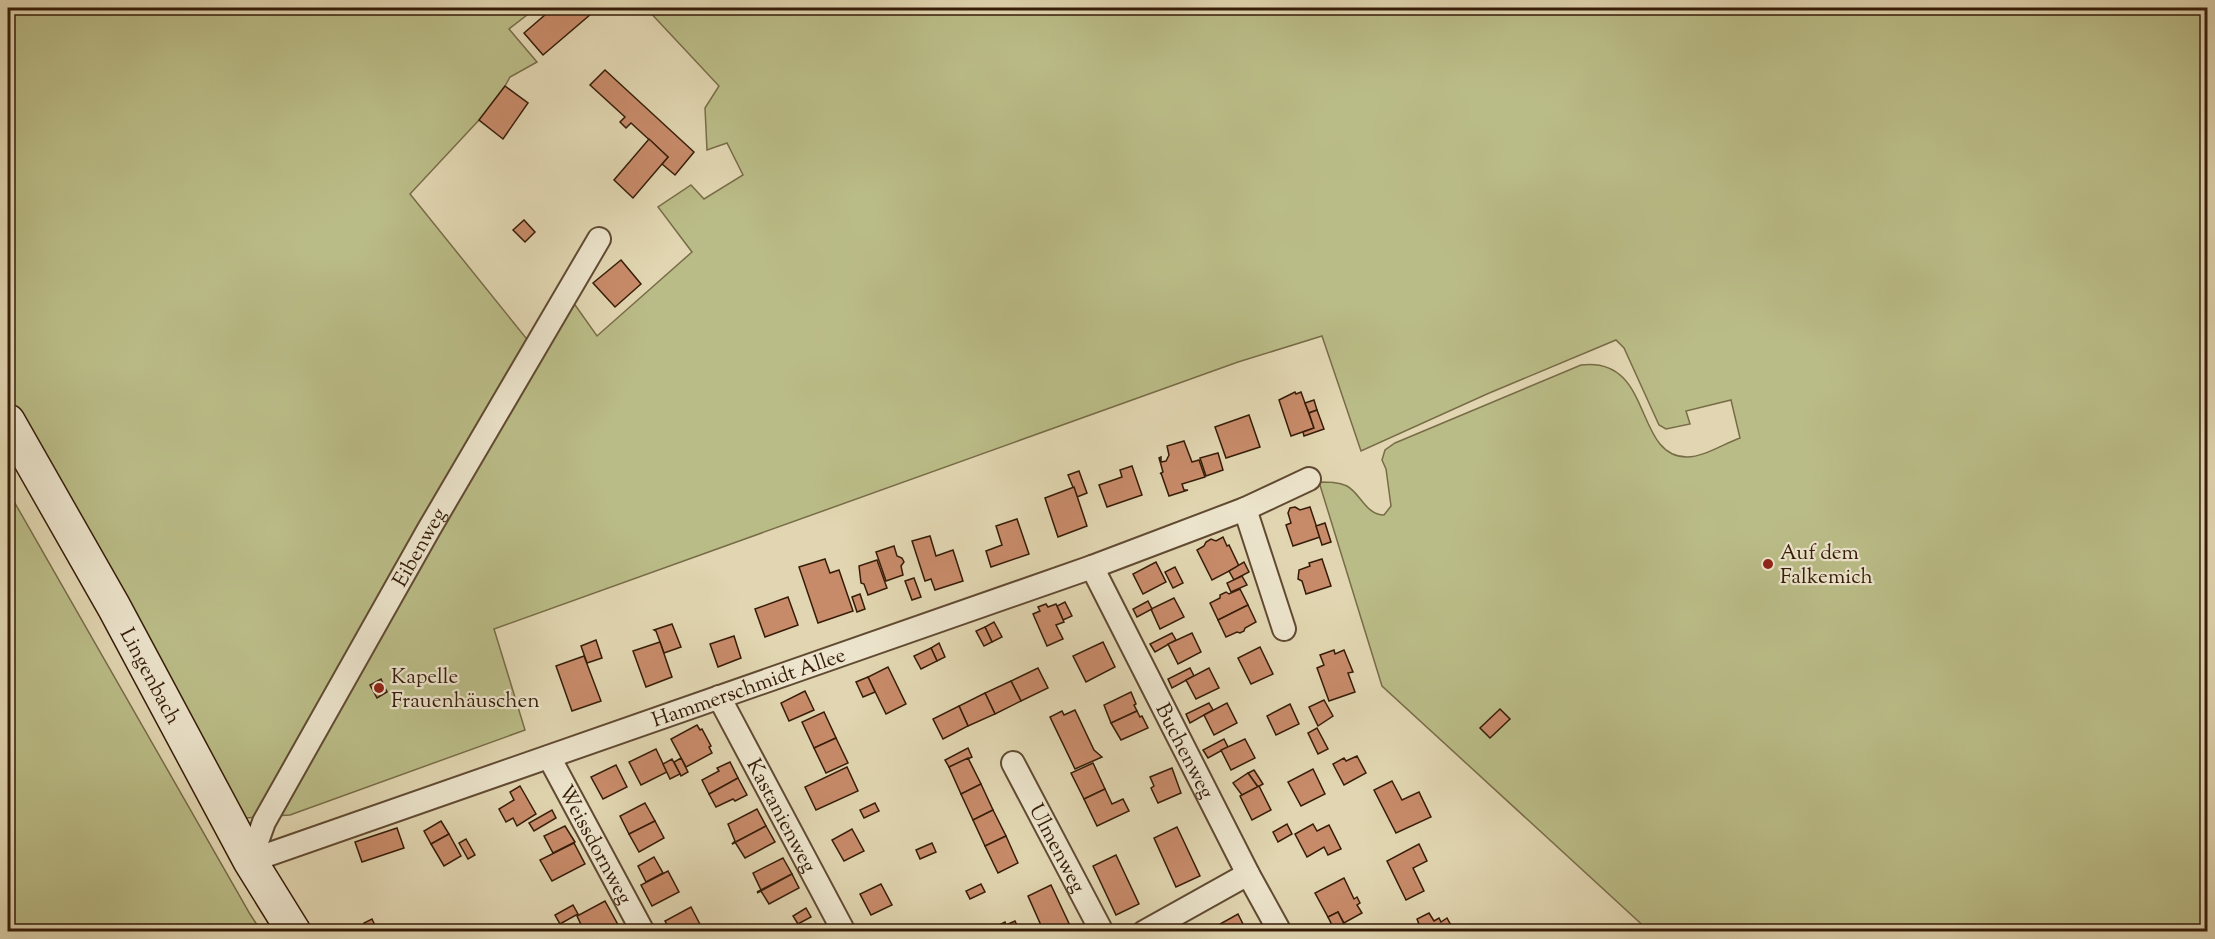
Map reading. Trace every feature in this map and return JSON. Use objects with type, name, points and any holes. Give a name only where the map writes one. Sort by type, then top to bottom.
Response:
[{"type":"street","name":"Eibenweg","points":[[250,861],[270,811],[429,529],[599,239]]},
{"type":"street","name":"Lingenbach","points":[[8,421],[114,607],[250,861],[294,932]]},
{"type":"street","name":"Hammerschmidt Allee","points":[[250,861],[1092,567],[1245,509],[1309,480]]},
{"type":"street","points":[[1245,509],[1284,629]]},
{"type":"street","name":"Buchenweg","points":[[1092,567],[1248,874],[1280,932]]},
{"type":"street","name":"Kastanienweg","points":[[718,697],[844,932]]},
{"type":"street","name":"Weissdornweg","points":[[549,757],[643,932]]},
{"type":"street","name":"Ulmenweg","points":[[1013,763],[1102,932]]},
{"type":"street","points":[[1144,932],[1248,874]]},
{"type":"green space","points":[[8,8],[536,8],[509,29],[537,62],[510,77],[479,120],[410,194],[530,343],[262,817],[245,818],[8,406]]},
{"type":"green space","points":[[646,8],[2207,8],[2207,931],[1649,931],[1382,686],[1319,482],[1347,486],[1373,512],[1384,515],[1391,506],[1386,469],[1382,460],[1385,450],[1395,443],[1581,365],[1604,366],[1621,376],[1632,390],[1658,441],[1670,453],[1687,457],[1707,453],[1740,438],[1731,400],[1686,411],[1690,424],[1666,429],[1659,425],[1624,348],[1616,340],[1487,394],[1361,451],[1322,336],[1238,362],[494,629],[525,730],[290,815],[275,816],[568,295],[597,336],[692,252],[658,207],[691,185],[704,199],[743,175],[727,143],[707,150],[705,108],[719,86]]},
{"type":"green space","points":[[8,491],[250,914],[261,931],[8,931]]},
{"type":"building","points":[[553,8],[598,8],[543,55],[524,33]]},
{"type":"building","points":[[605,70],[694,152],[675,175],[662,164],[668,157],[631,123],[626,128],[620,122],[625,117],[590,85]]},
{"type":"building","points":[[505,86],[528,103],[503,139],[479,120]]},
{"type":"building","points":[[649,139],[668,157],[633,198],[614,180]]},
{"type":"building","points":[[524,220],[535,232],[525,242],[513,230]]},
{"type":"building","points":[[621,260],[641,284],[615,307],[593,283]]},
{"type":"building","points":[[1295,392],[1296,394],[1301,392],[1314,428],[1291,436],[1279,400]]},
{"type":"building","points":[[1314,400],[1317,410],[1309,413],[1305,403]]},
{"type":"building","points":[[1317,410],[1324,429],[1304,436],[1303,432],[1314,428],[1309,413]]},
{"type":"building","points":[[1249,415],[1260,447],[1226,458],[1215,427]]},
{"type":"building","points":[[1184,441],[1192,462],[1199,460],[1205,477],[1182,484],[1184,490],[1188,490],[1169,496],[1161,473],[1163,472],[1159,458],[1161,457],[1161,462],[1166,461],[1169,455],[1167,446]]},
{"type":"building","points":[[1218,453],[1223,470],[1206,476],[1200,458]]},
{"type":"building","points":[[1132,466],[1142,495],[1107,507],[1099,485],[1122,477],[1120,470]]},
{"type":"building","points":[[1079,471],[1087,493],[1077,497],[1068,475]]},
{"type":"building","points":[[1074,487],[1087,526],[1058,537],[1045,498]]},
{"type":"building","points":[[1295,507],[1300,510],[1310,507],[1320,537],[1293,546],[1286,525],[1291,523],[1288,513],[1290,508]]},
{"type":"building","points":[[1017,519],[1029,554],[991,567],[986,551],[1002,545],[996,526]]},
{"type":"building","points":[[1325,523],[1331,542],[1322,545],[1316,526]]},
{"type":"building","points":[[930,536],[936,556],[953,550],[963,581],[935,590],[931,579],[925,581],[912,541]]},
{"type":"building","points":[[1223,537],[1239,566],[1212,580],[1197,550],[1211,539],[1216,541]]},
{"type":"building","points":[[894,546],[897,556],[904,562],[901,566],[903,575],[886,581],[876,552]]},
{"type":"building","points":[[825,559],[830,573],[839,570],[853,611],[818,623],[799,567]]},
{"type":"building","points":[[1322,559],[1331,586],[1306,594],[1302,581],[1298,579],[1299,570],[1310,566],[1309,563]]},
{"type":"building","points":[[877,560],[887,588],[868,595],[864,584],[861,583],[859,566]]},
{"type":"building","points":[[1156,562],[1166,582],[1143,594],[1133,574]]},
{"type":"building","points":[[1244,562],[1249,572],[1234,580],[1229,571]]},
{"type":"building","points":[[1175,567],[1183,583],[1173,588],[1165,572]]},
{"type":"building","points":[[1242,576],[1247,585],[1231,592],[1227,583]]},
{"type":"building","points":[[914,578],[921,597],[912,600],[905,581]]},
{"type":"building","points":[[1240,589],[1248,605],[1218,620],[1210,603],[1226,592],[1229,594]]},
{"type":"building","points":[[860,594],[865,609],[857,612],[852,597]]},
{"type":"building","points":[[788,597],[798,625],[765,637],[755,609]]},
{"type":"building","points":[[1174,598],[1184,617],[1160,629],[1151,609]]},
{"type":"building","points":[[1148,601],[1152,609],[1137,617],[1133,609]]},
{"type":"building","points":[[1065,602],[1072,616],[1063,620],[1057,606]]},
{"type":"building","points":[[1046,604],[1048,607],[1056,604],[1064,622],[1056,625],[1063,639],[1047,646],[1033,614],[1040,611],[1038,607]]},
{"type":"building","points":[[1248,605],[1256,622],[1240,633],[1226,637],[1218,620]]},
{"type":"building","points":[[994,622],[1002,637],[992,642],[985,627]]},
{"type":"building","points":[[672,624],[681,647],[664,653],[654,630]]},
{"type":"building","points":[[985,627],[992,642],[984,646],[976,631]]},
{"type":"building","points":[[1172,633],[1176,640],[1155,652],[1150,644]]},
{"type":"building","points":[[1192,633],[1201,652],[1178,664],[1168,644]]},
{"type":"building","points":[[734,636],[741,658],[718,667],[710,644]]},
{"type":"building","points":[[596,640],[602,658],[587,663],[581,646]]},
{"type":"building","points":[[660,642],[672,677],[646,687],[633,651]]},
{"type":"building","points":[[1103,642],[1115,667],[1086,682],[1073,656]]},
{"type":"building","points":[[939,643],[945,657],[937,661],[931,648]]},
{"type":"building","points":[[1260,647],[1273,674],[1251,684],[1238,658]]},
{"type":"building","points":[[931,648],[937,661],[921,669],[914,656]]},
{"type":"building","points":[[1334,650],[1335,654],[1344,650],[1353,672],[1348,673],[1355,692],[1329,701],[1317,668],[1324,665],[1320,655]]},
{"type":"building","points":[[584,656],[601,701],[572,711],[556,666]]},
{"type":"building","points":[[888,667],[906,704],[886,714],[868,677]]},
{"type":"building","points":[[1038,668],[1048,688],[1021,701],[1011,681]]},
{"type":"building","points":[[1190,668],[1194,676],[1172,688],[1168,679]]},
{"type":"building","points":[[1209,668],[1219,688],[1196,699],[1186,680]]},
{"type":"building","points":[[868,677],[875,692],[863,697],[856,682]]},
{"type":"building","name":"Kapelle Frauenhäuschen","points":[[381,679],[387,692],[377,698],[370,685]]},
{"type":"building","points":[[1011,681],[1021,701],[995,714],[985,693]]},
{"type":"building","points":[[805,691],[814,710],[789,721],[781,703]]},
{"type":"building","points":[[1131,692],[1137,711],[1111,723],[1104,705]]},
{"type":"building","points":[[985,693],[995,714],[968,726],[959,706]]},
{"type":"building","points":[[1324,700],[1333,716],[1318,726],[1309,707]]},
{"type":"building","points":[[1209,703],[1213,710],[1190,723],[1186,714]]},
{"type":"building","points":[[1227,703],[1237,723],[1214,735],[1204,715]]},
{"type":"building","points":[[1290,704],[1299,724],[1276,735],[1267,716]]},
{"type":"building","points":[[959,706],[968,726],[943,739],[933,719]]},
{"type":"building","points":[[1500,709],[1510,719],[1490,738],[1480,728]]},
{"type":"building","points":[[1075,710],[1094,750],[1102,757],[1075,769],[1050,717],[1062,711],[1064,715]]},
{"type":"building","points":[[1137,711],[1148,728],[1121,740],[1111,723]]},
{"type":"building","points":[[824,712],[836,738],[814,748],[802,722]]},
{"type":"building","points":[[697,725],[700,730],[702,729],[712,753],[686,767],[671,739]]},
{"type":"building","points":[[1317,728],[1328,749],[1318,754],[1308,733]]},
{"type":"building","points":[[836,738],[848,763],[826,773],[814,748]]},
{"type":"building","points":[[1224,739],[1228,747],[1208,758],[1203,750]]},
{"type":"building","points":[[1245,739],[1255,758],[1231,770],[1221,750]]},
{"type":"building","points":[[968,748],[972,757],[949,767],[945,760]]},
{"type":"building","points":[[656,749],[667,772],[641,785],[629,762]]},
{"type":"building","points":[[1357,756],[1366,773],[1344,785],[1333,764],[1344,758],[1346,761]]},
{"type":"building","points":[[681,758],[688,772],[681,776],[674,762]]},
{"type":"building","points":[[968,758],[981,784],[961,794],[949,767]]},
{"type":"building","points":[[672,759],[680,774],[670,779],[663,764]]},
{"type":"building","points":[[730,762],[738,778],[709,794],[702,780],[719,771],[717,768]]},
{"type":"building","points":[[1093,763],[1105,789],[1084,799],[1071,773]]},
{"type":"building","points":[[616,765],[627,787],[603,799],[591,777]]},
{"type":"building","points":[[847,767],[858,791],[816,810],[805,787]]},
{"type":"building","points":[[1172,768],[1181,793],[1158,803],[1151,788],[1154,786],[1150,777]]},
{"type":"building","points":[[1313,769],[1325,794],[1301,806],[1288,782]]},
{"type":"building","points":[[1254,770],[1263,784],[1258,787],[1248,773]]},
{"type":"building","points":[[1248,773],[1258,787],[1242,795],[1233,783]]},
{"type":"building","points":[[738,778],[747,795],[716,807],[709,794]]},
{"type":"building","points":[[1392,781],[1402,800],[1419,792],[1431,817],[1396,833],[1374,790]]},
{"type":"building","points":[[981,784],[993,810],[973,820],[961,794]]},
{"type":"building","points":[[520,786],[536,814],[517,826],[513,818],[506,822],[499,809],[514,800],[510,792]]},
{"type":"building","points":[[1259,786],[1271,810],[1252,820],[1240,796]]},
{"type":"building","points":[[1105,789],[1112,804],[1123,799],[1129,811],[1097,826],[1084,799]]},
{"type":"building","points":[[645,803],[655,821],[629,834],[620,816]]},
{"type":"building","points":[[875,803],[879,811],[864,818],[860,810]]},
{"type":"building","points":[[757,809],[766,826],[732,844],[735,841],[728,824]]},
{"type":"building","points":[[552,810],[556,818],[534,831],[529,823]]},
{"type":"building","points":[[993,810],[1006,836],[985,846],[973,820]]},
{"type":"building","points":[[441,821],[449,834],[431,844],[424,831]]},
{"type":"building","points":[[655,821],[664,838],[639,852],[629,834]]},
{"type":"building","points":[[1287,824],[1292,834],[1278,842],[1273,832]]},
{"type":"building","points":[[1313,824],[1317,831],[1329,825],[1341,849],[1328,855],[1324,847],[1307,857],[1295,834]]},
{"type":"building","points":[[565,826],[575,842],[553,853],[544,836]]},
{"type":"building","points":[[766,826],[775,842],[745,858],[735,842]]},
{"type":"building","points":[[1177,827],[1200,876],[1176,887],[1154,838]]},
{"type":"building","points":[[397,828],[404,848],[362,862],[355,842]]},
{"type":"building","points":[[852,829],[864,851],[844,861],[832,840]]},
{"type":"building","points":[[449,834],[461,856],[444,866],[431,844]]},
{"type":"building","points":[[1006,836],[1018,863],[998,873],[985,846]]},
{"type":"building","points":[[466,839],[475,855],[468,859],[459,843]]},
{"type":"building","points":[[574,843],[585,864],[552,881],[540,860]]},
{"type":"building","points":[[932,843],[936,852],[920,859],[916,850]]},
{"type":"building","points":[[1419,844],[1427,861],[1413,868],[1424,891],[1406,900],[1387,861]]},
{"type":"building","points":[[1116,855],[1139,904],[1116,915],[1093,866]]},
{"type":"building","points":[[654,857],[663,873],[646,882],[638,866]]},
{"type":"building","points":[[783,858],[792,874],[761,890],[753,873]]},
{"type":"building","points":[[668,871],[679,892],[652,906],[641,885]]},
{"type":"building","points":[[792,874],[799,888],[769,904],[761,891],[757,893]]},
{"type":"building","points":[[1344,878],[1354,899],[1357,897],[1360,903],[1357,905],[1362,913],[1344,923],[1338,912],[1328,917],[1315,893]]},
{"type":"building","points":[[881,884],[892,905],[871,915],[860,894]]},
{"type":"building","points":[[981,884],[985,892],[970,899],[966,891]]},
{"type":"building","points":[[1051,885],[1073,932],[1044,932],[1028,896]]},
{"type":"building","points":[[605,901],[622,932],[599,932],[595,925],[584,931],[577,916]]},
{"type":"building","points":[[573,905],[578,914],[560,924],[555,915]]},
{"type":"building","points":[[691,907],[704,932],[671,932],[665,921]]},
{"type":"building","points":[[806,908],[811,917],[798,924],[793,916]]},
{"type":"building","points":[[1338,912],[1345,926],[1335,931],[1328,917]]},
{"type":"building","points":[[1429,913],[1434,921],[1439,918],[1441,922],[1447,918],[1453,929],[1449,932],[1422,932],[1417,919]]},
{"type":"building","points":[[1238,914],[1247,932],[1224,932],[1220,924]]},
{"type":"building","points":[[372,919],[377,930],[369,932],[364,923]]},
{"type":"building","points":[[1015,921],[1020,932],[1008,932],[1006,925]]},
{"type":"building","points":[[1005,922],[1008,932],[989,932],[989,930]]},
{"type":"place","name":"Auf dem Falkemich","points":[[1768,564]]},
{"type":"place","name":"Kapelle Frauenhäuschen","points":[[379,688]]}]
